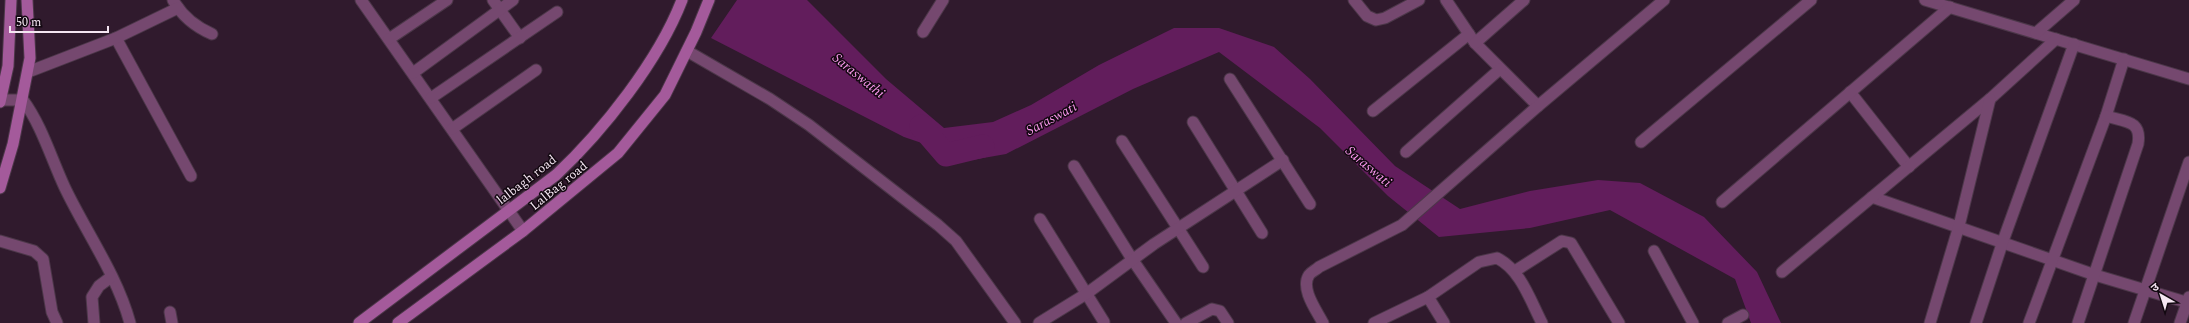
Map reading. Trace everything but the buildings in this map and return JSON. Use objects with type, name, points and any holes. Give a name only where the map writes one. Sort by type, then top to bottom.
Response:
[{"type":"main road","points":[[0,101],[8,66],[11,0]]},
{"type":"main road","points":[[0,188],[13,144],[28,72],[30,58],[27,0]]},
{"type":"main road","name":"lalbagh road","points":[[359,323],[556,175],[581,152],[636,82],[674,21],[682,0]]},
{"type":"main road","name":"LalBag road","points":[[398,323],[523,231],[618,154],[665,95],[696,32],[709,0]]},
{"type":"street","points":[[360,0],[431,98],[523,231]]},
{"type":"street","points":[[389,40],[447,0]]},
{"type":"street","points":[[493,0],[520,38]]},
{"type":"street","points":[[412,73],[513,0]]},
{"type":"street","points":[[923,32],[942,0]]},
{"type":"street","points":[[1354,0],[1367,16],[1376,20],[1385,18],[1419,0]]},
{"type":"street","points":[[1446,0],[1472,38],[1500,70],[1538,106]]},
{"type":"street","points":[[1373,111],[1524,0]]},
{"type":"street","points":[[1323,323],[1307,291],[1306,282],[1309,275],[1319,267],[1402,225],[1538,106],[1664,0]]},
{"type":"street","points":[[1641,142],[1811,0]]},
{"type":"street","points":[[1925,0],[2189,79]]},
{"type":"street","points":[[2036,33],[2074,0]]},
{"type":"street","points":[[28,72],[116,38],[176,4],[200,29],[212,34]]},
{"type":"street","points":[[1722,202],[1950,7]]},
{"type":"street","points":[[431,98],[557,12]]},
{"type":"street","points":[[116,38],[191,176]]},
{"type":"street","points":[[1782,272],[1990,99],[2056,39]]},
{"type":"street","points":[[1976,323],[2002,241],[2074,44]]},
{"type":"street","points":[[687,51],[770,98],[809,124],[938,225],[956,241],[1015,323]]},
{"type":"street","points":[[2029,323],[2106,116],[2124,59]]},
{"type":"street","points":[[452,129],[536,70]]},
{"type":"street","points":[[1406,152],[1500,70]]},
{"type":"street","points":[[1230,79],[1310,204]]},
{"type":"street","points":[[1850,92],[1909,166]]},
{"type":"street","points":[[1930,323],[1959,226],[1990,99]]},
{"type":"street","points":[[0,101],[23,100],[39,124],[65,188],[111,277],[130,323]]},
{"type":"street","points":[[2078,323],[2138,144],[2140,133],[2137,127],[2133,124],[2106,116]]},
{"type":"street","points":[[1193,122],[1262,233]]},
{"type":"street","points":[[1122,141],[1203,267]]},
{"type":"street","points":[[1039,323],[1086,294],[1132,259],[1283,160]]},
{"type":"street","points":[[2134,323],[2189,162]]},
{"type":"street","points":[[1074,166],[1132,259],[1176,323]]},
{"type":"street","points":[[1872,197],[2002,241],[2095,275],[2188,301],[2180,323]]},
{"type":"street","points":[[1040,219],[1104,322]]},
{"type":"street","points":[[0,241],[34,251],[43,259],[52,312],[57,323]]},
{"type":"street","points":[[1515,272],[1562,241],[1570,243],[1619,323]]},
{"type":"street","points":[[1654,251],[1693,323]]},
{"type":"street","points":[[1374,323],[1428,297],[1479,262],[1489,258],[1497,258],[1507,263],[1515,272],[1542,323]]},
{"type":"street","points":[[94,323],[92,297],[99,286],[111,277]]},
{"type":"street","points":[[1428,297],[1444,323]]},
{"type":"street","points":[[1186,323],[1212,309],[1220,311],[1228,323]]},
{"type":"street","points":[[1728,323],[1744,315]]},
{"type":"water","name":"Saraswati","points":[[737,0],[807,0],[886,79],[944,128],[993,122],[1031,105],[1099,65],[1174,28],[1219,28],[1274,47],[1310,79],[1395,166],[1460,209],[1530,191],[1598,180],[1640,183],[1704,217],[1757,272],[1781,323],[1751,323],[1735,279],[1610,210],[1530,228],[1439,237],[1388,196],[1320,128],[1219,52],[1133,89],[1006,154],[972,160],[904,137],[711,38]]},
{"type":"waterway","name":"Saraswathi","points":[[921,126],[946,155],[983,146]]}]
